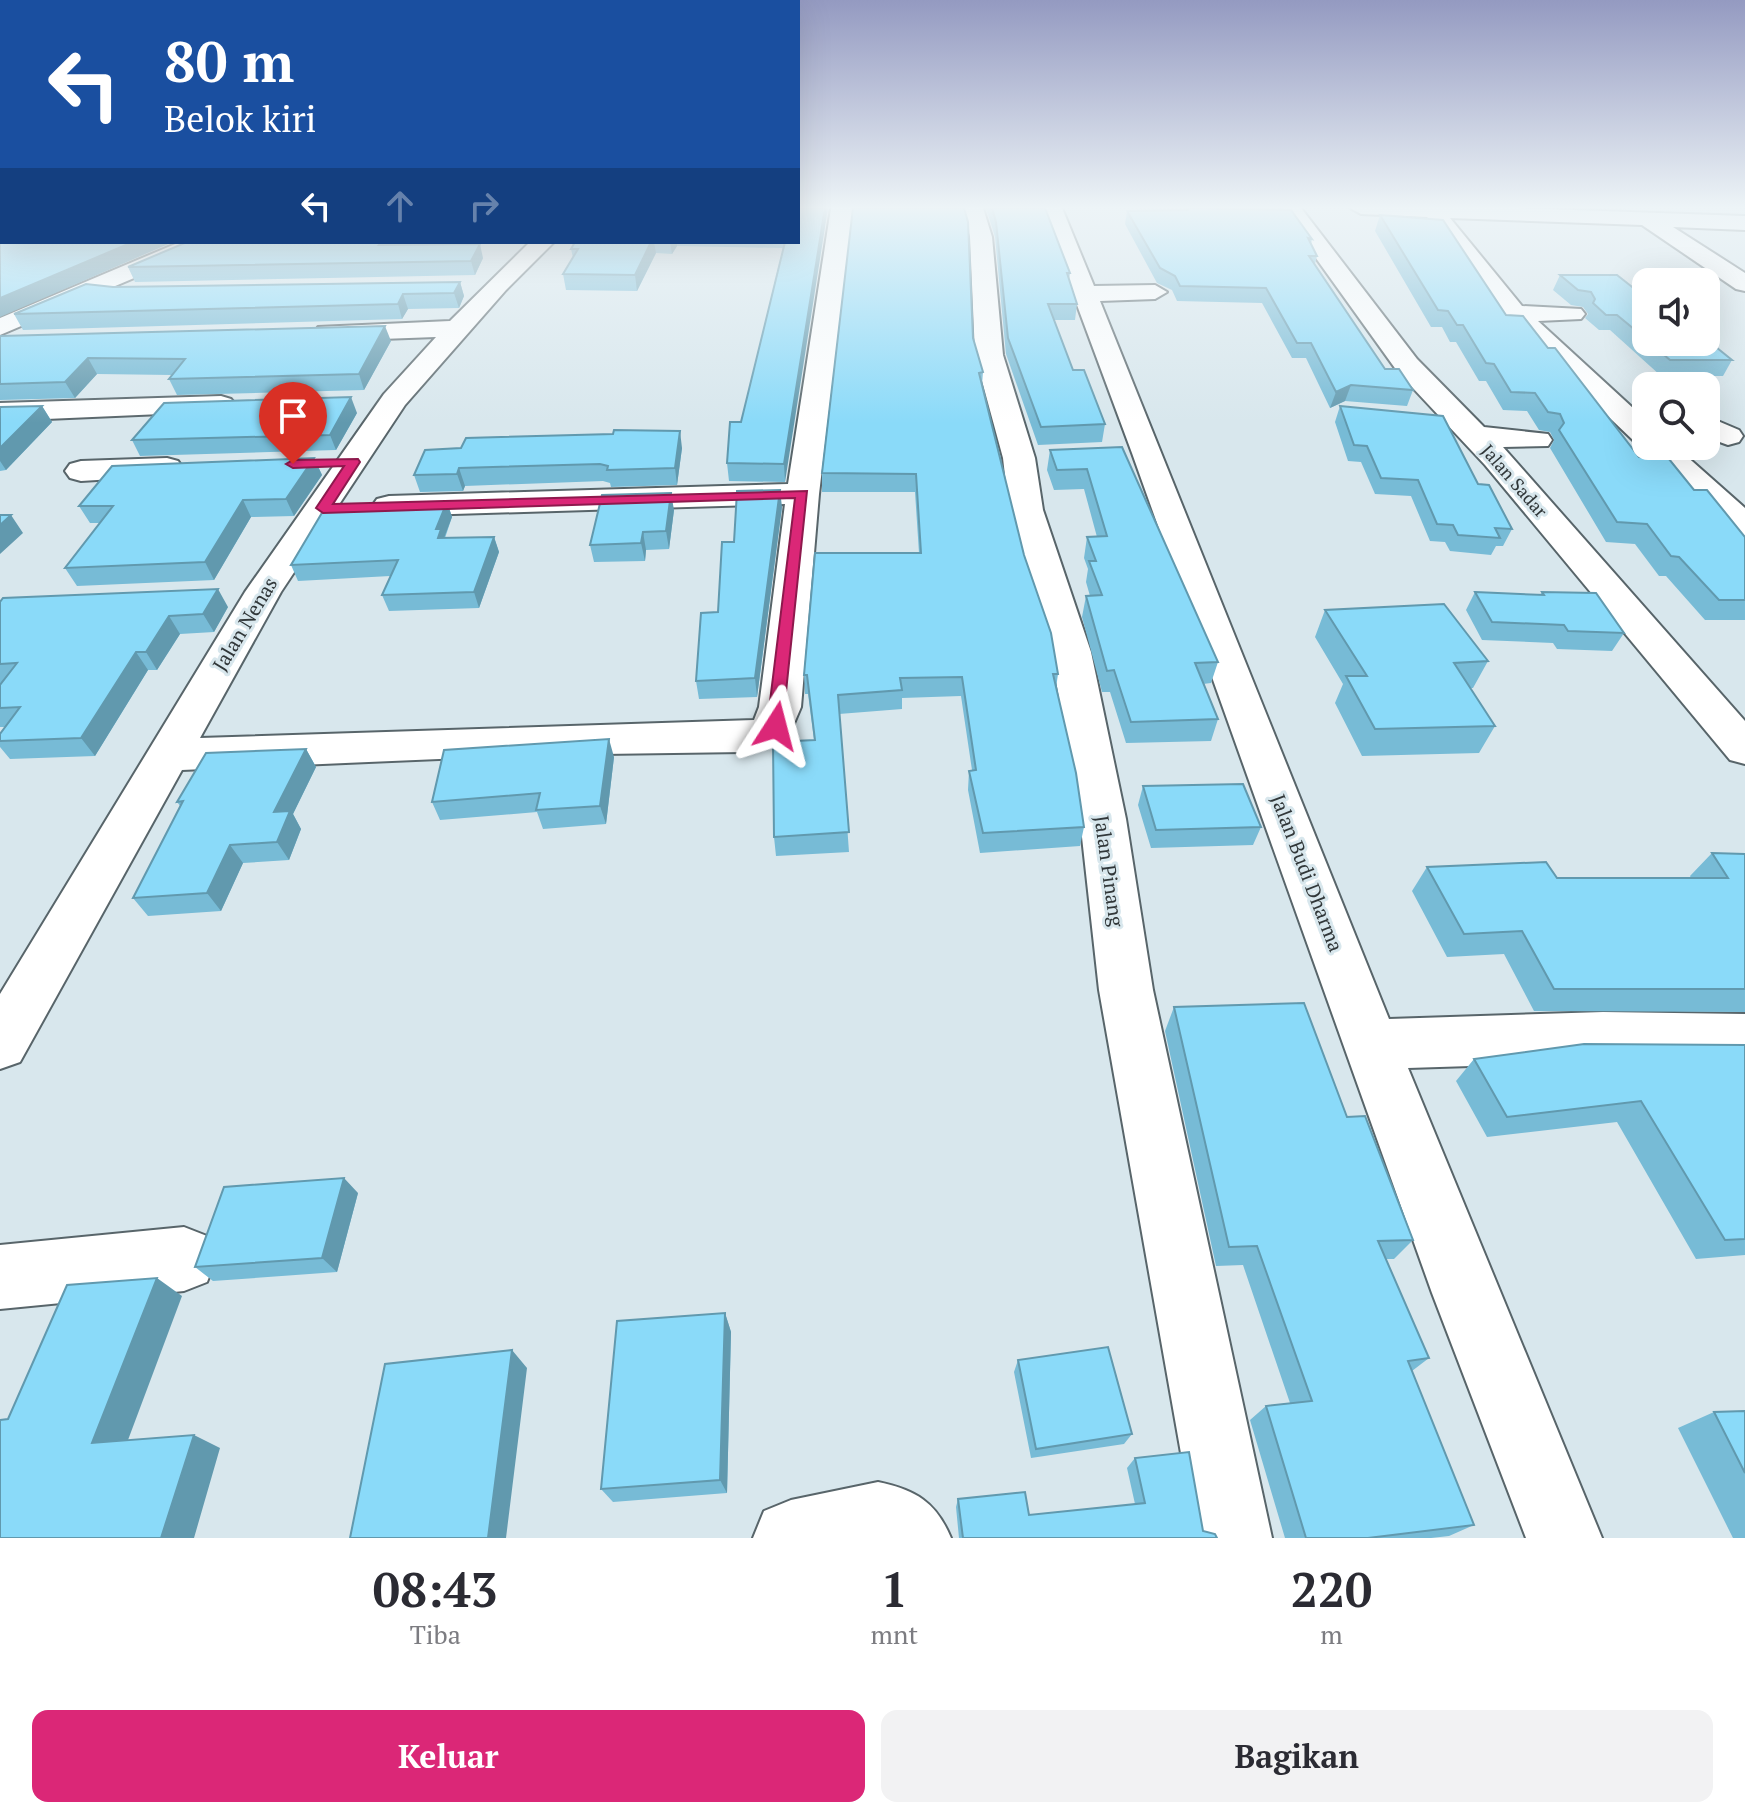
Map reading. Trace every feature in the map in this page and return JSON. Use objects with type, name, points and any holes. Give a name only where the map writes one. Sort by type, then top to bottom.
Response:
[{"type":"street","points":[[0,327],[115,280]]},
{"type":"street","name":"Jalan Nenas","points":[[0,1044],[15,994],[168,755],[263,592],[354,462],[378,400],[457,329],[481,285],[489,280]]},
{"type":"street","points":[[168,755],[531,740],[745,737],[771,732],[780,707],[803,494],[832,280]]},
{"type":"street","name":"Jalan Pinang","points":[[984,280],[989,355],[1033,458],[1026,510],[1071,652],[1103,819],[1126,990],[1234,1538]]},
{"type":"street","name":"Jalan Budi Dharma","points":[[1080,280],[1134,454],[1372,1044],[1564,1538]]},
{"type":"street","name":"Jalan Sadar","points":[[1343,280],[1407,365],[1468,429],[1745,749]]},
{"type":"street","points":[[1489,280],[1514,313],[1632,423]]},
{"type":"street","points":[[94,289],[151,291]]},
{"type":"street","points":[[1086,294],[1155,292]]},
{"type":"street","points":[[0,309],[27,315]]},
{"type":"street","points":[[1514,313],[1572,314]]},
{"type":"street","points":[[302,334],[457,329]]},
{"type":"street","points":[[0,341],[38,341]]},
{"type":"street","points":[[1609,402],[1632,401]]},
{"type":"street","points":[[0,412],[252,404]]},
{"type":"street","points":[[1420,421],[1537,440]]},
{"type":"street","points":[[1672,460],[1745,526]]},
{"type":"street","points":[[308,463],[354,462]]},
{"type":"street","points":[[81,471],[202,467]]},
{"type":"street","points":[[323,508],[803,494]]},
{"type":"street","points":[[216,594],[263,592]]},
{"type":"street","points":[[1372,1044],[1603,1037],[1745,1039]]},
{"type":"street","points":[[0,1277],[184,1259]]},
{"type":"street","points":[[791,1538],[878,1519],[891,1522],[913,1538]]},
{"type":"building","points":[[0,280],[43,280],[0,298]]},
{"type":"building","points":[[776,280],[814,280],[784,464],[727,463],[730,422],[741,422]]},
{"type":"building","points":[[845,280],[970,280],[973,338],[983,372],[979,373],[1024,555],[1051,633],[1058,674],[1053,674],[1076,773],[1084,827],[983,833],[969,771],[976,770],[962,677],[900,678],[902,690],[838,695],[849,832],[774,837],[773,742],[815,740],[807,675],[804,675],[815,553],[921,553],[916,474],[822,473]]},
{"type":"building","points":[[1002,280],[1069,280],[1077,304],[1048,304],[1073,370],[1084,370],[1105,424],[1041,427],[1008,338]]},
{"type":"building","points":[[1177,280],[1325,280],[1385,369],[1399,369],[1413,390],[1351,385],[1336,392],[1311,343],[1297,343],[1266,288],[1180,286]]},
{"type":"building","points":[[1420,280],[1483,280],[1506,315],[1523,316],[1548,348],[1555,348],[1632,448],[1632,460],[1670,460],[1694,490],[1707,490],[1745,537],[1745,600],[1719,600],[1679,557],[1671,556],[1647,524],[1617,522],[1559,430],[1564,423],[1560,414],[1548,412],[1535,393],[1511,392],[1494,364],[1486,363],[1463,325],[1457,325],[1448,311],[1438,310]]},
{"type":"building","points":[[1566,280],[1623,280],[1632,287],[1632,327],[1617,315],[1606,315],[1593,303],[1595,299],[1591,292],[1578,290]]},
{"type":"building","points":[[460,282],[454,293],[403,294],[398,304],[14,314],[86,284],[113,287]]},
{"type":"building","points":[[385,326],[359,374],[169,379],[185,359],[88,358],[65,382],[0,384],[0,336]]},
{"type":"building","points":[[1720,350],[1732,360],[1670,360],[1665,356],[1720,356]]},
{"type":"building","points":[[351,397],[330,435],[132,440],[164,403]]},
{"type":"building","points":[[42,406],[0,448],[0,407]]},
{"type":"building","points":[[1340,406],[1443,416],[1478,484],[1489,485],[1512,529],[1495,528],[1500,538],[1458,535],[1453,525],[1437,524],[1418,480],[1381,478],[1367,446],[1354,445]]},
{"type":"building","points":[[614,430],[680,431],[675,468],[607,470],[608,466],[600,464],[459,468],[457,474],[414,475],[425,450],[461,448],[466,438],[613,434]]},
{"type":"building","points":[[1122,447],[1218,662],[1195,663],[1218,719],[1131,722],[1114,670],[1107,671],[1086,596],[1102,595],[1089,561],[1096,561],[1087,537],[1107,536],[1087,469],[1057,470],[1050,450]]},
{"type":"building","points":[[314,458],[286,499],[243,500],[205,562],[65,568],[113,506],[79,506],[112,466]]},
{"type":"building","points":[[780,490],[755,678],[696,681],[701,613],[718,612],[722,542],[734,542],[737,491]]},
{"type":"building","points":[[671,493],[666,531],[643,532],[641,543],[590,545],[602,495]]},
{"type":"building","points":[[447,502],[436,529],[441,529],[438,538],[494,537],[474,592],[382,595],[398,560],[291,565],[326,506]]},
{"type":"building","points":[[0,515],[11,515],[0,525]]},
{"type":"building","points":[[218,589],[203,614],[169,616],[146,652],[136,652],[81,738],[0,741],[0,734],[20,707],[0,708],[0,685],[17,663],[0,664],[0,602],[3,598]]},
{"type":"building","points":[[1475,592],[1544,595],[1542,592],[1596,593],[1624,633],[1568,631],[1564,625],[1492,622]]},
{"type":"building","points":[[1444,604],[1488,661],[1454,663],[1495,726],[1375,729],[1346,676],[1367,676],[1325,610]]},
{"type":"building","points":[[609,739],[600,806],[536,810],[540,793],[432,802],[444,750]]},
{"type":"building","points":[[306,749],[274,812],[290,811],[277,842],[230,845],[207,893],[133,898],[183,801],[177,802],[206,753]]},
{"type":"building","points":[[1243,784],[1261,827],[1156,830],[1143,786]]},
{"type":"building","points":[[1712,853],[1745,854],[1745,989],[1554,989],[1522,931],[1464,934],[1427,867],[1546,862],[1557,878],[1728,878]]},
{"type":"building","points":[[1304,1003],[1347,1117],[1365,1116],[1413,1240],[1378,1241],[1429,1358],[1408,1361],[1474,1525],[1368,1538],[1306,1538],[1266,1406],[1312,1401],[1257,1246],[1229,1247],[1174,1007]]},
{"type":"building","points":[[1584,1044],[1745,1045],[1745,1239],[1725,1240],[1641,1101],[1507,1117],[1474,1059]]},
{"type":"building","points":[[344,1178],[322,1258],[195,1267],[224,1187]]},
{"type":"building","points":[[157,1278],[92,1443],[194,1435],[161,1538],[0,1538],[0,1420],[8,1419],[67,1285]]},
{"type":"building","points":[[725,1313],[720,1480],[601,1489],[617,1321]]},
{"type":"building","points":[[1108,1347],[1132,1434],[1036,1449],[1018,1360]]},
{"type":"building","points":[[512,1350],[488,1538],[350,1538],[385,1364]]},
{"type":"building","points":[[1745,1411],[1745,1473],[1714,1412]]},
{"type":"building","points":[[1189,1452],[1203,1531],[1215,1534],[1217,1538],[963,1538],[958,1499],[1025,1492],[1029,1515],[1145,1503],[1135,1458]]},
{"type":"route","points":[[293,464],[354,462],[323,508],[803,494],[776,726]]}]
